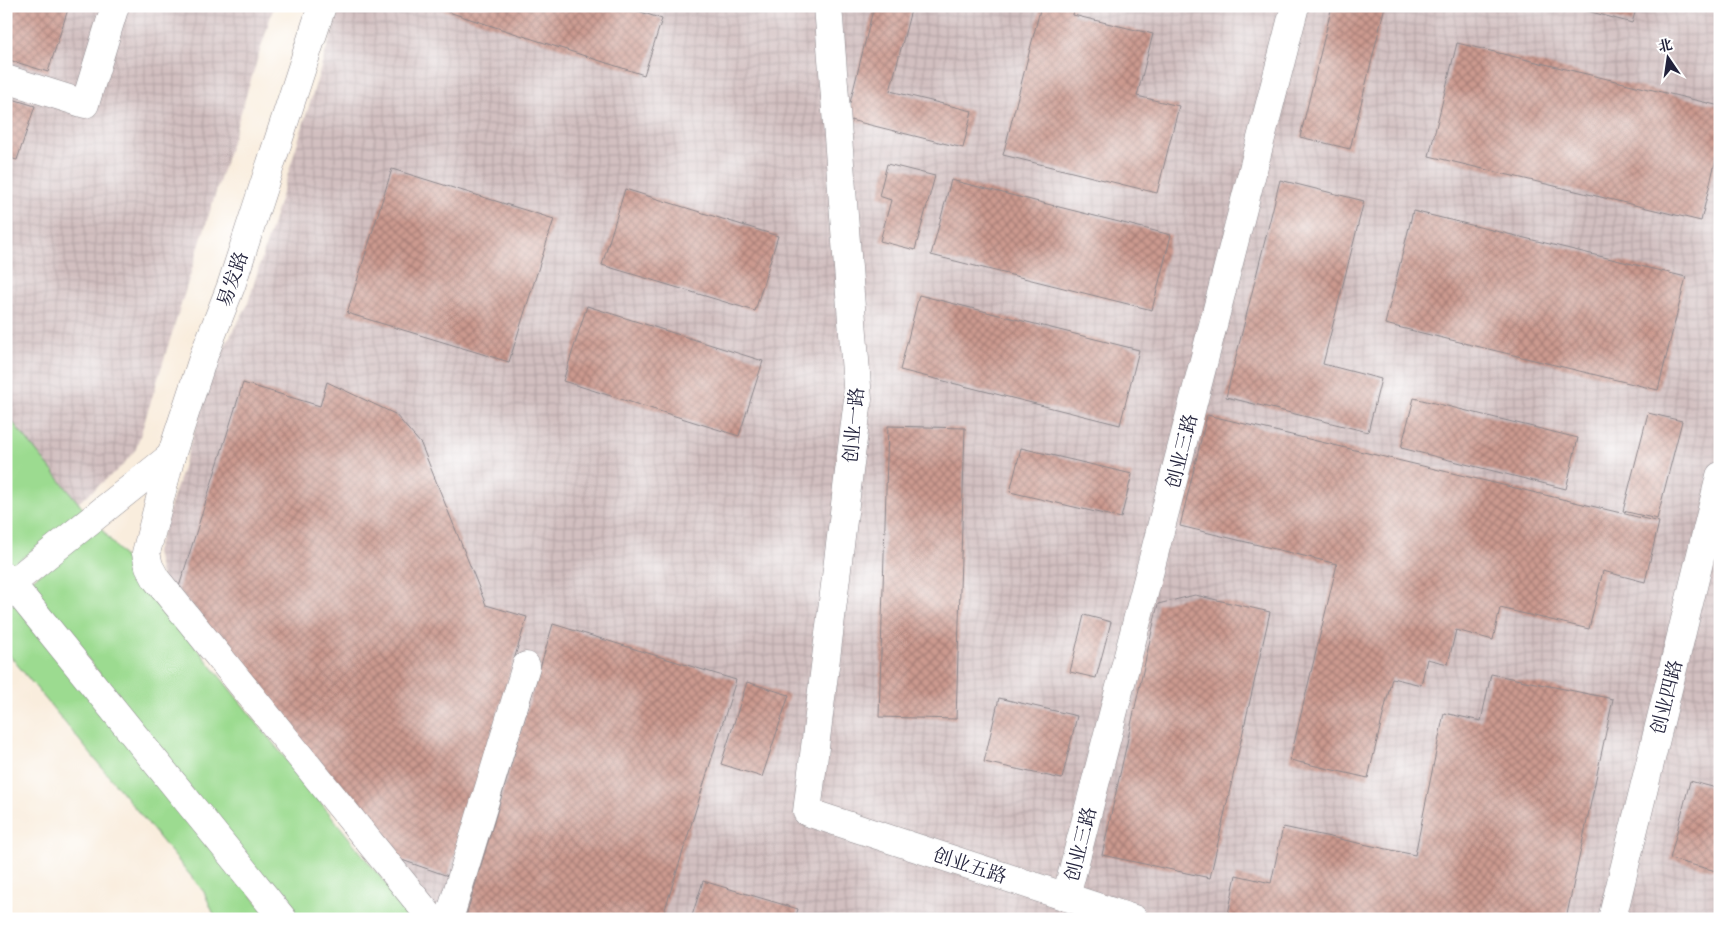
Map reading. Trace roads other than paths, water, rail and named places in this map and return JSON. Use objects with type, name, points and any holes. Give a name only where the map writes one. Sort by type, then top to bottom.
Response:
[{"type":"street","points":[[6,79],[85,104],[116,6]]},
{"type":"street","name":"易发路","points":[[322,6],[231,286],[204,355],[171,456],[146,553],[149,566],[156,579],[432,919]]},
{"type":"street","name":"创业一路","points":[[807,812],[858,399],[828,6]]},
{"type":"street","name":"创业三路","points":[[1066,897],[1295,6]]},
{"type":"street","points":[[171,456],[8,583],[283,919]]},
{"type":"street","name":"创业四路","points":[[1612,919],[1720,476]]},
{"type":"street","points":[[449,919],[526,666]]},
{"type":"street","name":"创业五路","points":[[807,812],[1134,919]]}]
